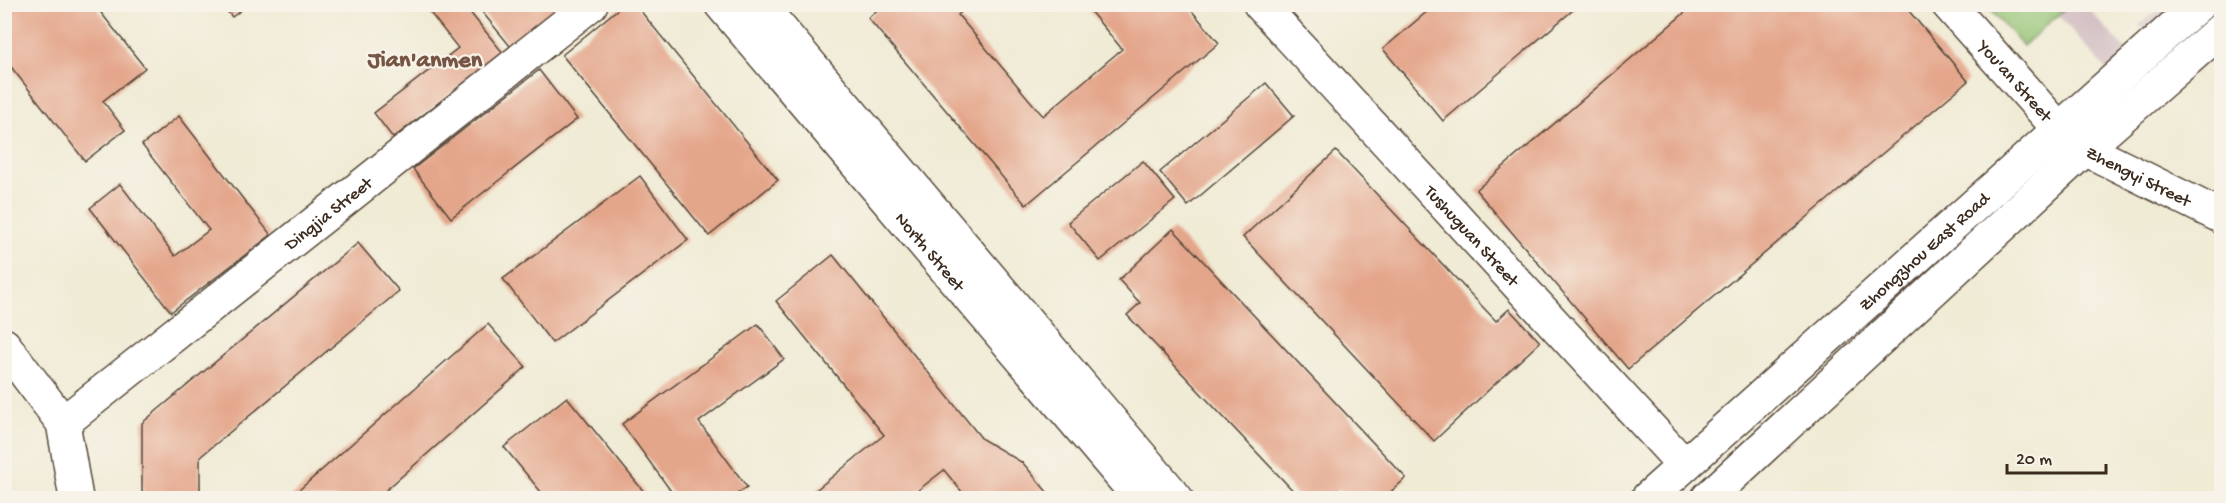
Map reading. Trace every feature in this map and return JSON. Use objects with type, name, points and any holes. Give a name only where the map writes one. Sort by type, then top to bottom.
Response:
[{"type":"street","name":"Dingjia Street","points":[[63,423],[591,4]]},
{"type":"street","name":"North Street","points":[[721,4],[1140,498]]},
{"type":"street","name":"North Street","points":[[759,4],[1176,498]]},
{"type":"street","name":"Tushuguan Street","points":[[1260,4],[1684,465]]},
{"type":"street","name":"You'an Street","points":[[1948,4],[2059,129]]},
{"type":"street","name":"Zhongzhou East Road","points":[[1648,498],[2199,4]]},
{"type":"street","name":"Zhongzhou East Road","points":[[1708,498],[2085,149],[2222,29]]},
{"type":"street","name":"Zhengyi Street","points":[[2059,129],[2085,149],[2222,217]]},
{"type":"street","points":[[4,345],[63,423],[76,498]]},
{"type":"shaded area","points":[[2049,5],[2085,5],[2127,51],[2147,34],[2139,25],[2163,5],[2221,5],[2221,49],[2192,75],[2165,45],[2121,85]]},
{"type":"green space","points":[[1986,5],[2069,5],[2023,46]]},
{"type":"building","points":[[4,4],[94,4],[145,68],[103,101],[125,130],[85,161],[4,58]]},
{"type":"building","points":[[481,4],[572,4],[515,52],[478,7]]},
{"type":"building","points":[[624,4],[635,4],[778,180],[709,236],[562,55]]},
{"type":"building","points":[[884,4],[970,4],[958,15],[1043,116],[1122,49],[1084,4],[1186,4],[1219,43],[1026,205],[868,18]]},
{"type":"building","points":[[1436,4],[1580,4],[1443,121],[1383,49]]},
{"type":"building","points":[[1695,4],[1903,4],[1968,81],[1628,369],[1476,190]]},
{"type":"building","points":[[222,5],[248,5],[232,17]]},
{"type":"building","points":[[424,5],[464,5],[503,53],[393,138],[374,113],[458,48]]},
{"type":"building","points":[[539,70],[577,119],[451,218],[413,169]]},
{"type":"building","points":[[1266,83],[1294,116],[1188,206],[1160,172]]},
{"type":"building","points":[[179,116],[271,235],[171,312],[90,208],[120,184],[175,256],[209,230],[142,145]]},
{"type":"building","points":[[1336,151],[1496,321],[1509,309],[1540,342],[1434,441],[1243,237]]},
{"type":"building","points":[[1143,161],[1175,200],[1100,261],[1068,222]]},
{"type":"building","points":[[640,176],[688,240],[552,343],[503,279]]},
{"type":"building","points":[[1173,229],[1406,478],[1384,498],[1346,498],[1338,490],[1329,498],[1300,498],[1127,315],[1140,303],[1119,280]]},
{"type":"building","points":[[358,243],[399,291],[200,457],[200,498],[142,498],[142,423]]},
{"type":"building","points":[[833,255],[982,439],[1023,463],[1052,498],[967,498],[944,470],[908,498],[806,498],[884,435],[776,301]]},
{"type":"building","points":[[488,324],[526,367],[377,498],[290,498]]},
{"type":"building","points":[[758,324],[784,359],[699,422],[747,487],[731,498],[676,498],[622,424]]},
{"type":"building","points":[[567,397],[649,498],[546,498],[504,447]]},
{"type":"district","name":"Jian'anmen","points":[[425,58]]}]
